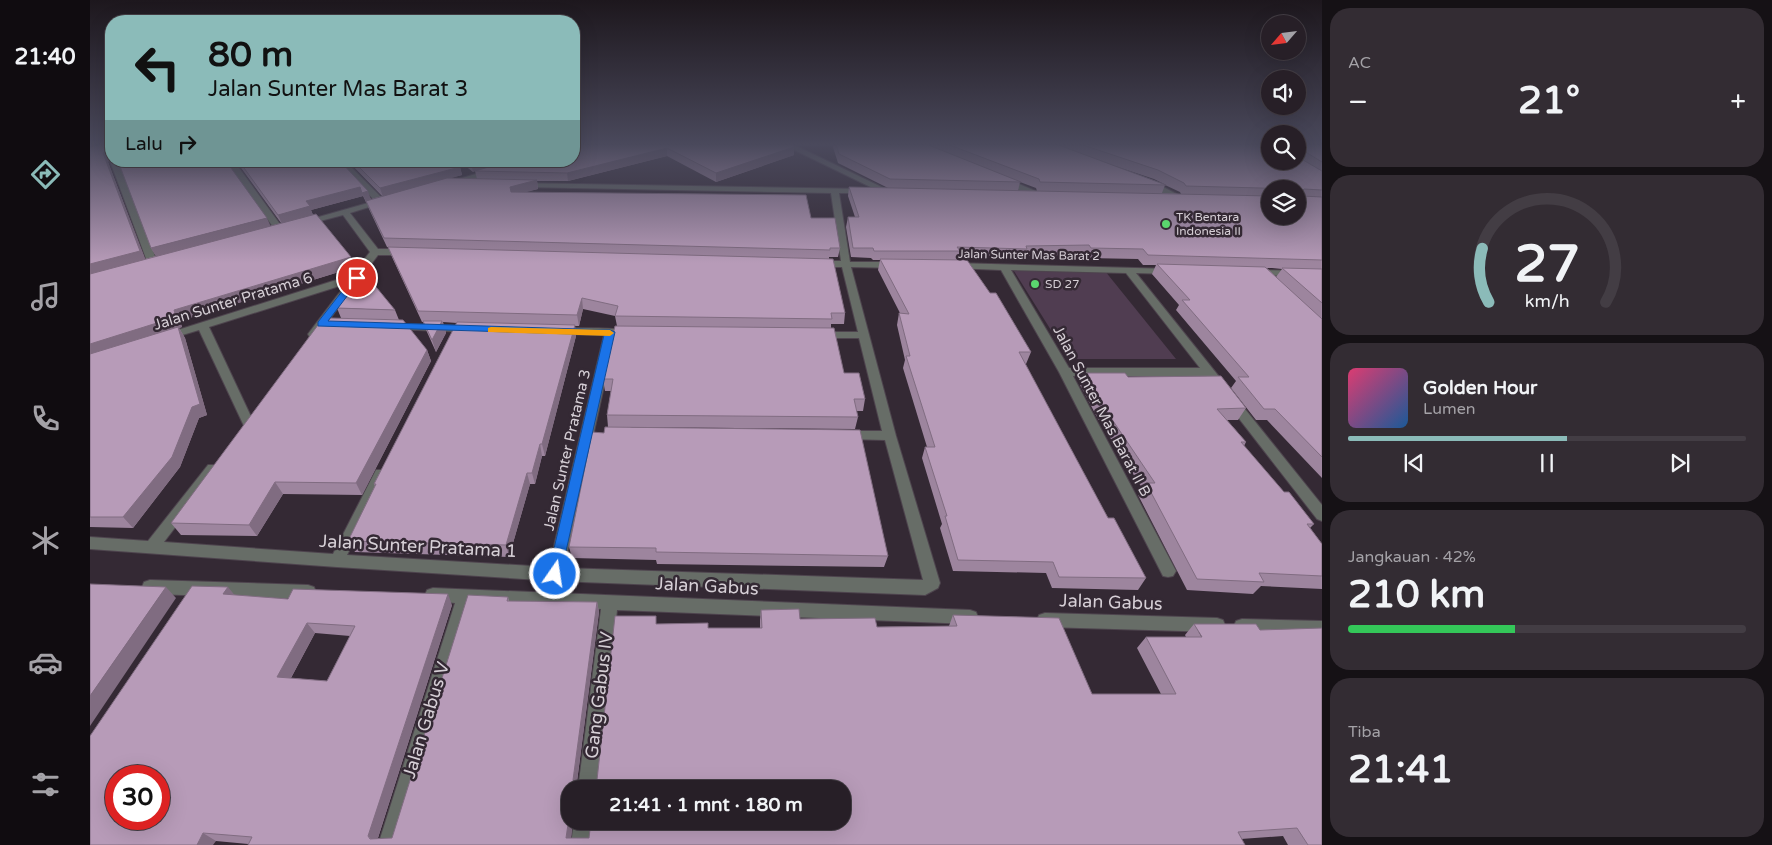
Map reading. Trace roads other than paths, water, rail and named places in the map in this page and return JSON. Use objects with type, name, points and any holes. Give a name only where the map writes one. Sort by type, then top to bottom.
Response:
[{"type":"street","points":[[122,183],[153,264]]},
{"type":"street","points":[[248,183],[284,228],[385,201],[366,183]]},
{"type":"street","points":[[449,183],[444,185],[478,184]]},
{"type":"street","points":[[508,185],[893,192],[874,183]]},
{"type":"street","points":[[1011,183],[1046,195],[1014,195]]},
{"type":"street","points":[[1149,183],[1180,198]]},
{"type":"street","points":[[835,191],[846,265],[890,436],[835,435]]},
{"type":"street","points":[[1161,198],[1190,199]]},
{"type":"street","points":[[345,212],[375,252]]},
{"type":"street","points":[[375,252],[413,253]]},
{"type":"street","points":[[304,347],[326,324],[375,252]]},
{"type":"street","points":[[806,264],[905,265]]},
{"type":"street","name":"Jalan Sunter Mas Barat 2","points":[[945,266],[1004,266],[1177,272]]},
{"type":"street","name":"Jalan Sunter Mas Barat II B","points":[[1004,266],[1065,372],[1168,572]]},
{"type":"street","points":[[1129,270],[1207,372],[1322,515]]},
{"type":"street","points":[[1245,273],[1322,274]]},
{"type":"street","points":[[1264,274],[1279,287]]},
{"type":"street","name":"Jalan Sunter Pratama 6","points":[[156,341],[357,278]]},
{"type":"street","points":[[203,326],[244,427],[259,408]]},
{"type":"street","points":[[379,326],[453,333],[484,330]]},
{"type":"street","points":[[552,331],[647,334]]},
{"type":"street","name":"Jalan Sunter Pratama 3","points":[[555,574],[593,433],[610,332]]},
{"type":"street","points":[[805,334],[865,335]]},
{"type":"street","points":[[1065,372],[1207,372]]},
{"type":"street","name":"Jalan Sunter Pratama 1","points":[[90,543],[337,561],[555,574],[925,588],[932,583],[890,436]]},
{"type":"street","points":[[152,547],[218,462]]},
{"type":"street","points":[[337,561],[385,467]]},
{"type":"street","points":[[137,587],[323,592]]},
{"type":"street","points":[[181,608],[194,589]]},
{"type":"street","name":"Jalan Gabus","points":[[421,594],[987,618]]},
{"type":"street","name":"Jalan Gabus V","points":[[388,845],[465,596]]},
{"type":"street","name":"Gang Gabus IV","points":[[589,780],[610,602]]},
{"type":"street","name":"Jalan Gabus","points":[[1026,619],[1322,628]]},
{"type":"street","points":[[581,845],[583,830]]},
{"type":"place","name":"TK Bentara Indonesia II","points":[[1166,224]]},
{"type":"place","name":"SD 27","points":[[1035,284]]}]
